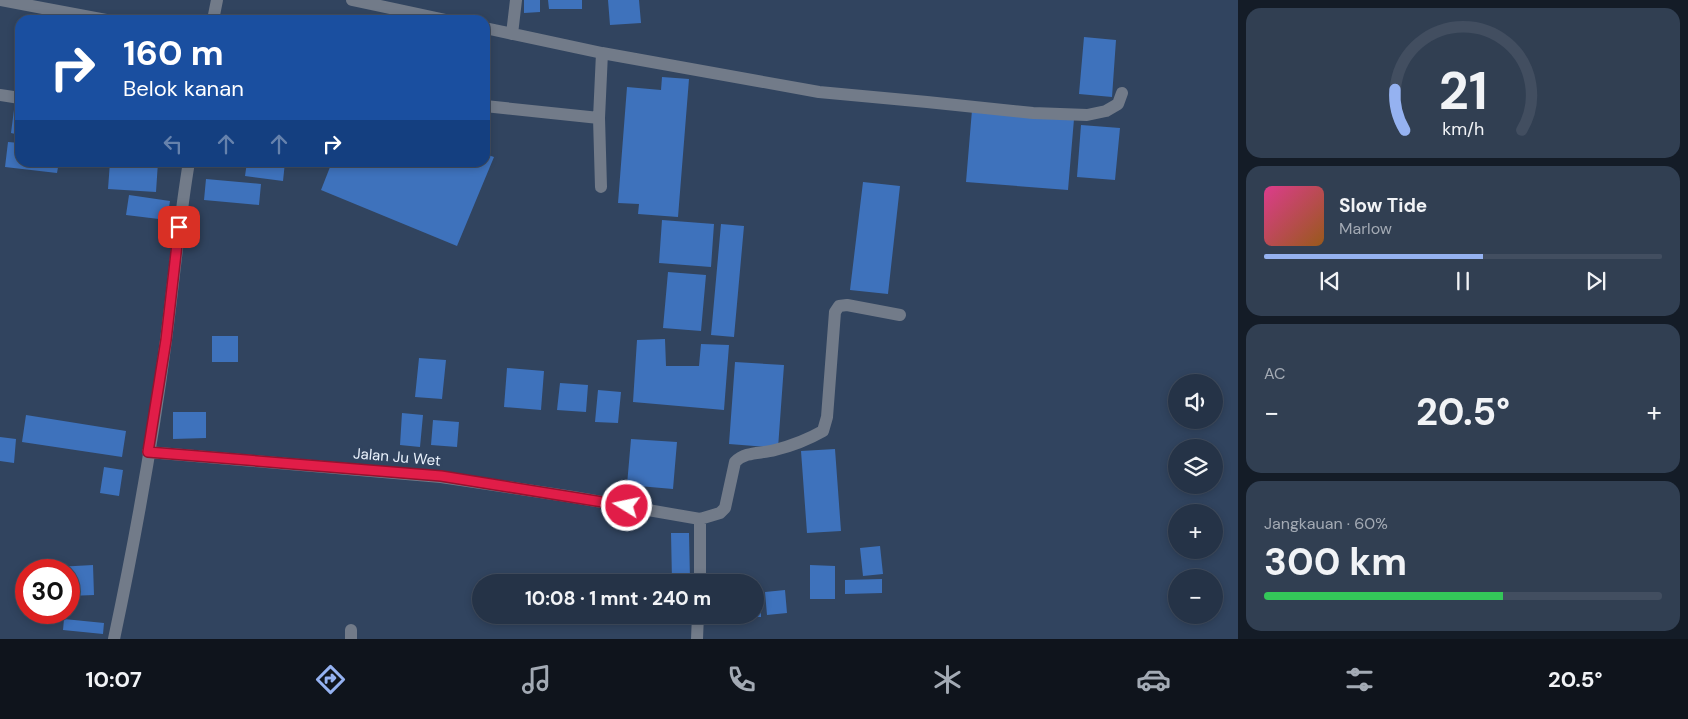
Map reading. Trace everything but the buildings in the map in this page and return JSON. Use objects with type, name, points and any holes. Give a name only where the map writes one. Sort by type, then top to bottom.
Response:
[{"type":"street","points":[[0,0],[80,15]]},
{"type":"street","points":[[215,15],[217,0]]},
{"type":"street","points":[[352,0],[420,15]]},
{"type":"street","points":[[512,34],[516,0]]},
{"type":"street","points":[[490,29],[602,54],[819,92],[1033,114],[1087,115],[1106,112],[1118,104],[1122,93]]},
{"type":"street","points":[[601,187],[599,118],[602,54]]},
{"type":"street","points":[[0,95],[15,97]]},
{"type":"street","points":[[490,107],[599,118]]},
{"type":"street","points":[[114,639],[129,567],[166,340],[181,208],[188,167]]},
{"type":"street","points":[[700,574],[700,519],[720,513],[725,508],[735,462],[740,457],[775,450],[823,431],[827,417],[835,312],[839,306],[847,305],[900,315]]},
{"type":"street","name":"Jalan Ju Wet","points":[[148,452],[441,476],[573,496],[700,519]]},
{"type":"street","points":[[697,639],[698,624]]},
{"type":"route","points":[[179,227],[166,340],[148,452],[441,476],[627,506]]}]
